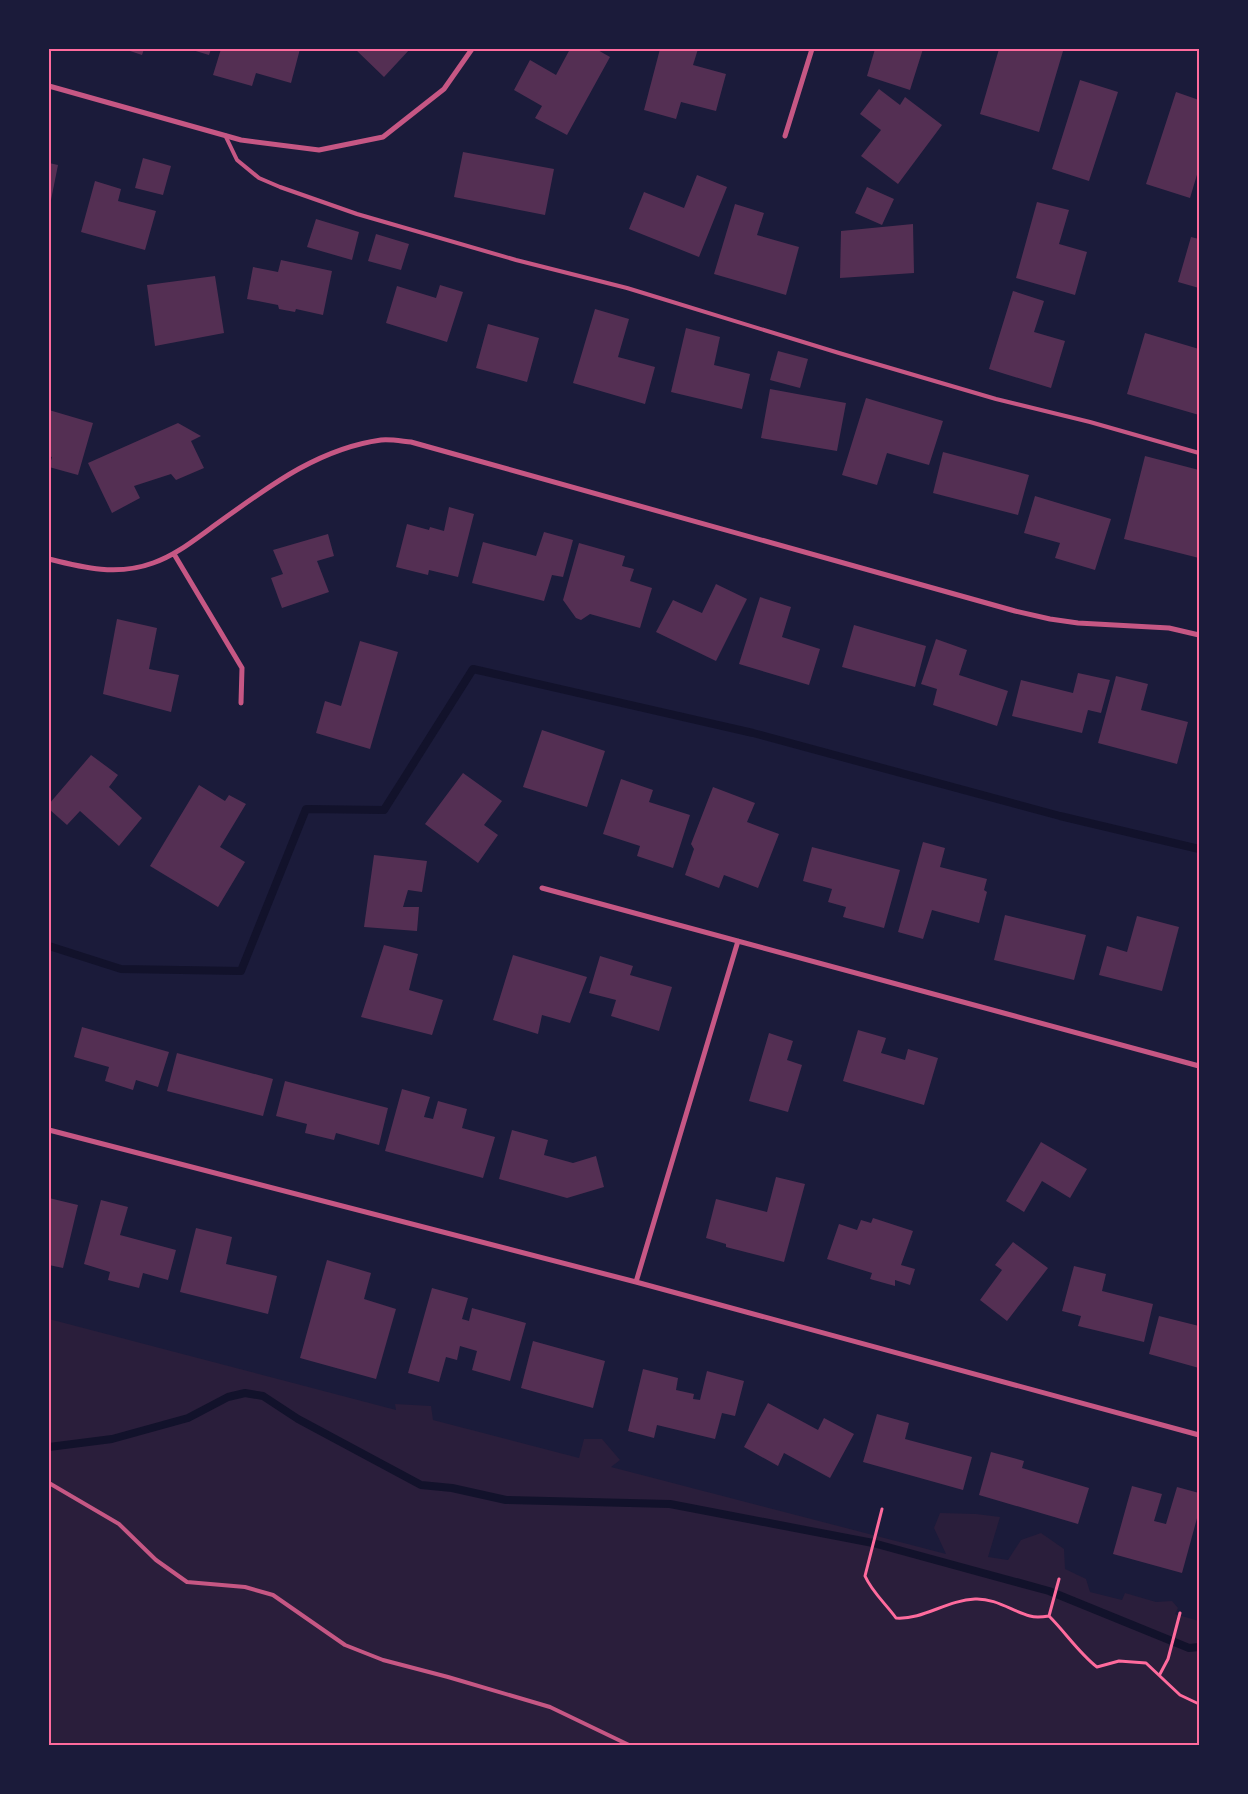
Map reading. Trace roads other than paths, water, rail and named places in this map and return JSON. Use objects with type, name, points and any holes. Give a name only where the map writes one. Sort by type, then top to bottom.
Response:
[{"type":"street","points":[[49,86],[241,140],[320,150],[383,137],[444,89],[472,49]]},
{"type":"street","points":[[785,136],[812,49]]},
{"type":"street","points":[[49,559],[79,567],[108,571],[153,563],[174,554],[276,481],[315,459],[382,440],[411,442],[1015,611],[1068,622],[1168,628],[1199,635]]},
{"type":"street","points":[[174,554],[242,668],[241,703]]},
{"type":"street","points":[[542,888],[1199,1066]]},
{"type":"street","points":[[636,1282],[738,941]]},
{"type":"street","points":[[49,1130],[636,1282],[1199,1435]]},
{"type":"lane","points":[[225,135],[238,160],[259,178],[280,188],[357,214],[516,260],[627,288],[996,399],[1090,422],[1199,453]]},
{"type":"lane","points":[[49,1483],[119,1524],[156,1560],[187,1582],[245,1587],[273,1595],[345,1645],[383,1660],[550,1707],[629,1745]]},
{"type":"waterway","points":[[49,946],[121,969],[241,971],[306,809],[384,810],[473,669],[753,733],[1060,816],[1199,849]]},
{"type":"waterway","points":[[49,1447],[112,1439],[188,1418],[228,1397],[245,1393],[263,1396],[298,1419],[421,1485],[452,1488],[506,1500],[670,1504],[873,1543],[1049,1591],[1189,1648],[1199,1647]]}]
